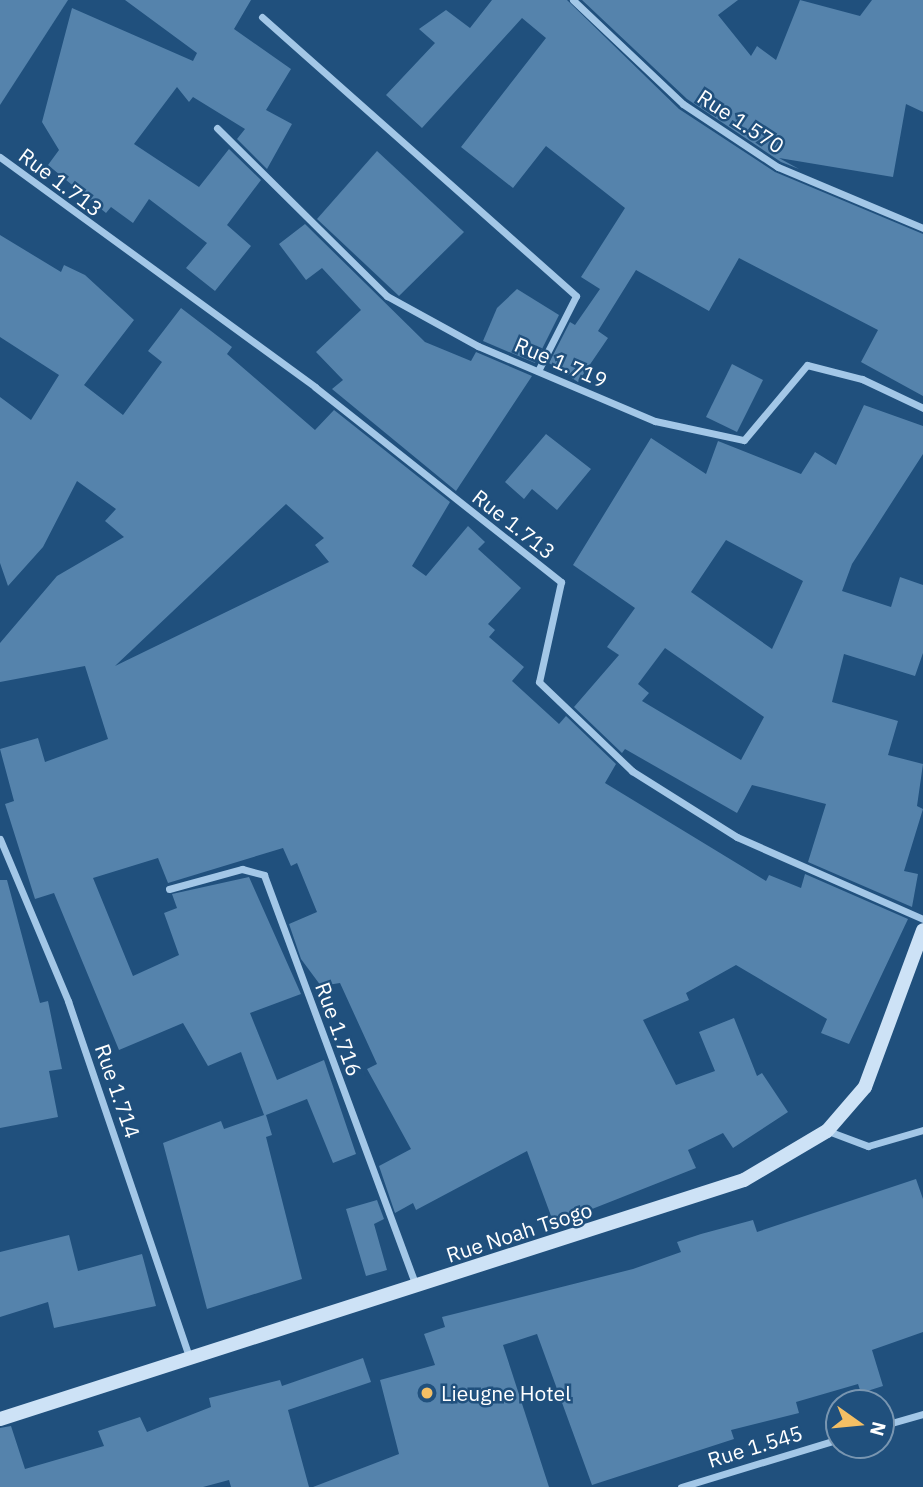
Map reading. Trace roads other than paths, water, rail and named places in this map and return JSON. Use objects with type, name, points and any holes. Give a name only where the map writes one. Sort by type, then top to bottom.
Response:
[{"type":"main road","name":"Rue Noah Tsogo","points":[[0,1419],[416,1288],[744,1180],[827,1131],[865,1087],[923,930]]},
{"type":"street","name":"Rue 1.570","points":[[573,0],[683,104],[778,167],[923,228]]},
{"type":"street","points":[[262,17],[576,296],[538,371]]},
{"type":"street","name":"Rue 1.719","points":[[217,128],[387,296],[538,371],[655,421],[729,439],[744,440],[758,431],[807,365],[862,379],[923,408]]},
{"type":"street","name":"Rue 1.713","points":[[0,157],[315,387],[561,582],[539,682],[632,771],[737,837],[923,919]]},
{"type":"street","name":"Rue 1.714","points":[[0,839],[68,1001],[190,1359]]},
{"type":"street","name":"Rue 1.716","points":[[169,889],[242,869],[264,875],[416,1288]]},
{"type":"street","points":[[827,1131],[868,1146],[923,1130]]},
{"type":"street","points":[[895,1422],[923,1414]]},
{"type":"street","name":"Rue 1.545","points":[[681,1487],[825,1443]]},
{"type":"place","name":"Lieugne Hotel","points":[[427,1393]]}]
